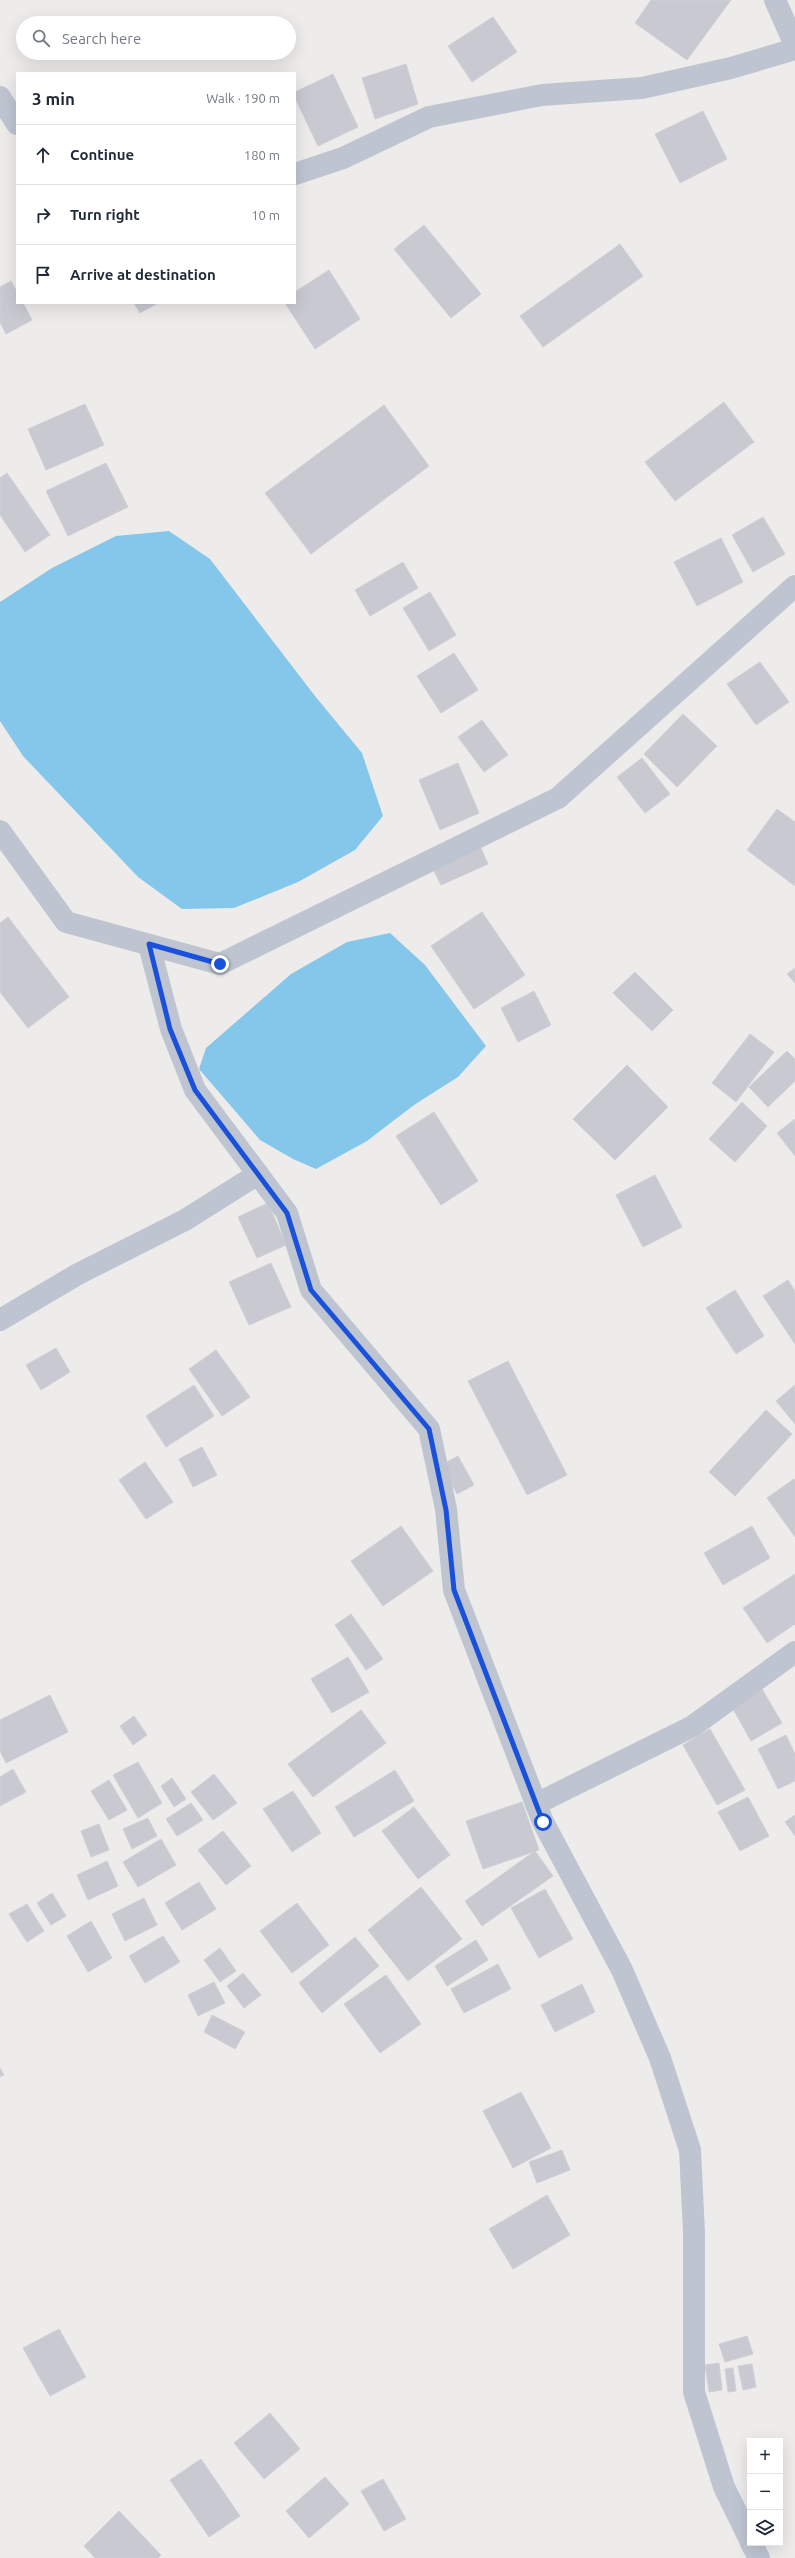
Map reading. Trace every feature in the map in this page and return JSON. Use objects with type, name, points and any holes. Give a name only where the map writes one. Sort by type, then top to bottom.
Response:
[{"type":"street","points":[[775,0],[795,45]]},
{"type":"street","points":[[296,174],[343,158],[429,117],[542,95],[642,88],[731,68],[795,49]]},
{"type":"street","points":[[0,97],[16,122]]},
{"type":"street","points":[[0,830],[66,922],[220,964],[558,798],[795,586]]},
{"type":"street","points":[[149,944],[170,1029],[195,1090],[287,1213],[311,1290],[429,1429],[446,1510],[454,1590],[543,1822],[622,1970],[660,2058],[690,2150],[694,2233],[694,2392],[724,2487],[747,2534]]},
{"type":"street","points":[[0,1320],[78,1274],[185,1220],[258,1174]]},
{"type":"street","points":[[536,1804],[693,1726],[795,1652]]},
{"type":"street","points":[[753,2546],[759,2558]]},
{"type":"water","points":[[169,531],[210,559],[315,696],[362,753],[383,816],[355,850],[298,882],[234,908],[182,909],[138,877],[23,756],[0,721],[0,602],[52,568],[116,536]]},
{"type":"water","points":[[390,933],[425,965],[486,1046],[458,1077],[414,1105],[367,1141],[316,1169],[293,1159],[260,1140],[199,1069],[206,1048],[291,974],[347,942]]},
{"type":"building","points":[[651,0],[731,0],[687,60],[635,23]]},
{"type":"building","points":[[493,17],[517,52],[472,82],[448,46]]},
{"type":"building","points":[[406,64],[418,104],[375,119],[362,78]]},
{"type":"building","points":[[333,74],[358,127],[318,146],[296,100],[296,92]]},
{"type":"building","points":[[703,111],[727,159],[680,183],[655,134]]},
{"type":"building","points":[[424,225],[481,294],[451,318],[394,249]]},
{"type":"building","points":[[620,244],[643,276],[543,347],[520,316]]},
{"type":"building","points":[[329,270],[360,319],[315,349],[286,304],[296,304],[296,291]]},
{"type":"building","points":[[11,281],[16,290],[16,304],[24,304],[32,320],[6,334],[0,322],[0,287]]},
{"type":"building","points":[[135,304],[156,304],[140,313]]},
{"type":"building","points":[[724,402],[754,442],[675,501],[645,462]]},
{"type":"building","points":[[85,404],[104,445],[46,470],[28,429]]},
{"type":"building","points":[[384,405],[429,466],[311,554],[265,493]]},
{"type":"building","points":[[106,463],[128,507],[68,536],[46,491]]},
{"type":"building","points":[[7,473],[50,535],[25,552],[0,515],[0,478]]},
{"type":"building","points":[[763,517],[785,554],[753,572],[732,535]]},
{"type":"building","points":[[721,538],[743,582],[697,606],[674,562]]},
{"type":"building","points":[[403,562],[418,588],[370,616],[355,590]]},
{"type":"building","points":[[430,592],[456,635],[429,651],[403,608]]},
{"type":"building","points":[[454,653],[478,690],[441,713],[417,676]]},
{"type":"building","points":[[760,662],[789,702],[756,725],[727,684]]},
{"type":"building","points":[[683,714],[717,746],[677,787],[644,754]]},
{"type":"building","points":[[482,720],[508,755],[484,772],[458,737]]},
{"type":"building","points":[[642,758],[670,794],[645,813],[617,777]]},
{"type":"building","points":[[458,763],[479,813],[440,830],[419,780]]},
{"type":"building","points":[[777,809],[795,822],[795,886],[747,850]]},
{"type":"building","points":[[480,846],[488,864],[441,885],[432,867]]},
{"type":"building","points":[[482,912],[525,975],[474,1009],[431,946]]},
{"type":"building","points":[[8,917],[69,997],[28,1028],[0,992],[0,923]]},
{"type":"building","points":[[795,968],[795,983],[787,974]]},
{"type":"building","points":[[635,972],[673,1010],[652,1031],[613,993]]},
{"type":"building","points":[[534,991],[551,1025],[518,1042],[501,1008]]},
{"type":"building","points":[[750,1034],[774,1052],[736,1102],[712,1083]]},
{"type":"building","points":[[787,1051],[795,1059],[795,1081],[768,1107],[749,1087]]},
{"type":"building","points":[[627,1065],[668,1107],[615,1160],[573,1119]]},
{"type":"building","points":[[742,1102],[767,1126],[735,1162],[709,1139]]},
{"type":"building","points":[[434,1112],[478,1181],[441,1205],[396,1136]]},
{"type":"building","points":[[795,1119],[795,1156],[777,1133]]},
{"type":"building","points":[[655,1175],[682,1227],[643,1247],[616,1195]]},
{"type":"building","points":[[268,1203],[286,1245],[257,1258],[238,1217]]},
{"type":"building","points":[[271,1263],[291,1307],[249,1325],[229,1282]]},
{"type":"building","points":[[788,1280],[795,1291],[795,1344],[763,1296]]},
{"type":"building","points":[[735,1290],[764,1336],[736,1354],[706,1308]]},
{"type":"building","points":[[56,1348],[70,1372],[41,1390],[26,1365]]},
{"type":"building","points":[[216,1350],[250,1397],[222,1416],[189,1369]]},
{"type":"building","points":[[508,1361],[567,1475],[527,1495],[468,1381]]},
{"type":"building","points":[[194,1385],[214,1416],[166,1447],[146,1416]]},
{"type":"building","points":[[795,1385],[795,1424],[776,1401]]},
{"type":"building","points":[[766,1410],[792,1434],[735,1496],[709,1472]]},
{"type":"building","points":[[202,1447],[217,1475],[193,1487],[179,1459]]},
{"type":"building","points":[[458,1456],[474,1485],[457,1494],[441,1465]]},
{"type":"building","points":[[145,1462],[173,1502],[146,1519],[119,1480]]},
{"type":"building","points":[[794,1479],[795,1480],[795,1537],[767,1498]]},
{"type":"building","points":[[401,1526],[433,1571],[383,1606],[351,1561]]},
{"type":"building","points":[[752,1526],[770,1558],[723,1585],[704,1553]]},
{"type":"building","points":[[795,1574],[795,1624],[767,1643],[743,1608]]},
{"type":"building","points":[[351,1614],[383,1659],[366,1670],[335,1625]]},
{"type":"building","points":[[348,1657],[369,1692],[332,1713],[311,1679]]},
{"type":"building","points":[[762,1689],[782,1723],[751,1741],[732,1707]]},
{"type":"building","points":[[50,1695],[68,1732],[6,1763],[0,1751],[0,1720]]},
{"type":"building","points":[[361,1710],[386,1743],[313,1797],[288,1764]]},
{"type":"building","points":[[134,1716],[147,1735],[133,1745],[120,1726]]},
{"type":"building","points":[[710,1729],[745,1790],[717,1805],[683,1745]]},
{"type":"building","points":[[786,1735],[795,1754],[795,1781],[778,1789],[758,1749]]},
{"type":"building","points":[[138,1762],[162,1803],[138,1818],[113,1775]]},
{"type":"building","points":[[13,1769],[26,1792],[0,1806],[0,1777]]},
{"type":"building","points":[[395,1770],[414,1801],[354,1837],[335,1807]]},
{"type":"building","points":[[214,1774],[237,1803],[213,1820],[191,1792]]},
{"type":"building","points":[[172,1778],[186,1799],[174,1807],[161,1786]]},
{"type":"building","points":[[109,1780],[127,1810],[109,1820],[91,1791]]},
{"type":"building","points":[[293,1791],[321,1833],[292,1852],[263,1809]]},
{"type":"building","points":[[748,1797],[769,1836],[740,1851],[718,1812]]},
{"type":"building","points":[[522,1802],[539,1850],[483,1869],[466,1821]]},
{"type":"building","points":[[191,1803],[203,1820],[177,1836],[166,1819]]},
{"type":"building","points":[[414,1807],[450,1855],[418,1879],[382,1831]]},
{"type":"building","points":[[795,1815],[795,1836],[785,1822]]},
{"type":"building","points":[[148,1818],[157,1836],[132,1849],[123,1829]]},
{"type":"building","points":[[99,1824],[109,1850],[91,1857],[81,1831]]},
{"type":"building","points":[[223,1831],[251,1866],[226,1885],[198,1850]]},
{"type":"building","points":[[161,1839],[176,1865],[138,1887],[123,1862]]},
{"type":"building","points":[[535,1851],[553,1876],[482,1926],[465,1901]]},
{"type":"building","points":[[107,1861],[118,1886],[88,1900],[77,1875]]},
{"type":"building","points":[[199,1882],[216,1909],[182,1930],[165,1903]]},
{"type":"building","points":[[421,1887],[462,1939],[408,1981],[368,1930]]},
{"type":"building","points":[[545,1889],[573,1939],[539,1958],[511,1908]]},
{"type":"building","points":[[52,1893],[66,1916],[51,1925],[37,1903]]},
{"type":"building","points":[[144,1898],[157,1925],[125,1941],[112,1914]]},
{"type":"building","points":[[297,1903],[329,1945],[292,1973],[260,1931]]},
{"type":"building","points":[[27,1904],[44,1931],[27,1942],[9,1914]]},
{"type":"building","points":[[91,1921],[112,1958],[88,1972],[67,1936]]},
{"type":"building","points":[[163,1936],[180,1962],[145,1983],[129,1956]]},
{"type":"building","points":[[355,1937],[379,1966],[322,2013],[299,1983]]},
{"type":"building","points":[[476,1940],[488,1960],[447,1986],[435,1966]]},
{"type":"building","points":[[220,1948],[236,1971],[220,1982],[204,1960]]},
{"type":"building","points":[[498,1964],[511,1989],[464,2013],[451,1989]]},
{"type":"building","points":[[243,1973],[261,1995],[244,2008],[227,1986]]},
{"type":"building","points":[[386,1975],[421,2024],[380,2053],[344,2004]]},
{"type":"building","points":[[214,1982],[225,2003],[198,2016],[188,1995]]},
{"type":"building","points":[[582,1984],[595,2012],[555,2032],[541,2005]]},
{"type":"building","points":[[212,2015],[245,2032],[235,2049],[204,2032]]},
{"type":"building","points":[[0,2068],[4,2075],[0,2077]]},
{"type":"building","points":[[521,2092],[551,2148],[513,2168],[483,2111]]},
{"type":"building","points":[[562,2150],[570,2170],[537,2183],[529,2162]]},
{"type":"building","points":[[547,2195],[570,2235],[513,2269],[489,2229]]},
{"type":"building","points":[[59,2329],[86,2377],[50,2396],[23,2348]]},
{"type":"building","points":[[747,2336],[753,2354],[725,2362],[719,2344]]},
{"type":"building","points":[[719,2363],[722,2390],[709,2392],[705,2365]]},
{"type":"building","points":[[752,2364],[756,2387],[743,2390],[738,2366]]},
{"type":"building","points":[[733,2368],[736,2391],[728,2392],[725,2369]]},
{"type":"building","points":[[270,2413],[300,2449],[264,2479],[234,2443]]},
{"type":"building","points":[[201,2459],[240,2516],[209,2537],[170,2480]]},
{"type":"building","points":[[325,2477],[349,2504],[309,2538],[286,2511]]},
{"type":"building","points":[[383,2479],[406,2519],[384,2531],[361,2491]]},
{"type":"building","points":[[119,2511],[161,2555],[158,2558],[95,2558],[84,2546]]},
{"type":"route","points":[[220,964],[149,944],[170,1029],[195,1090],[287,1213],[311,1290],[429,1429],[446,1510],[454,1590],[543,1822]]}]
